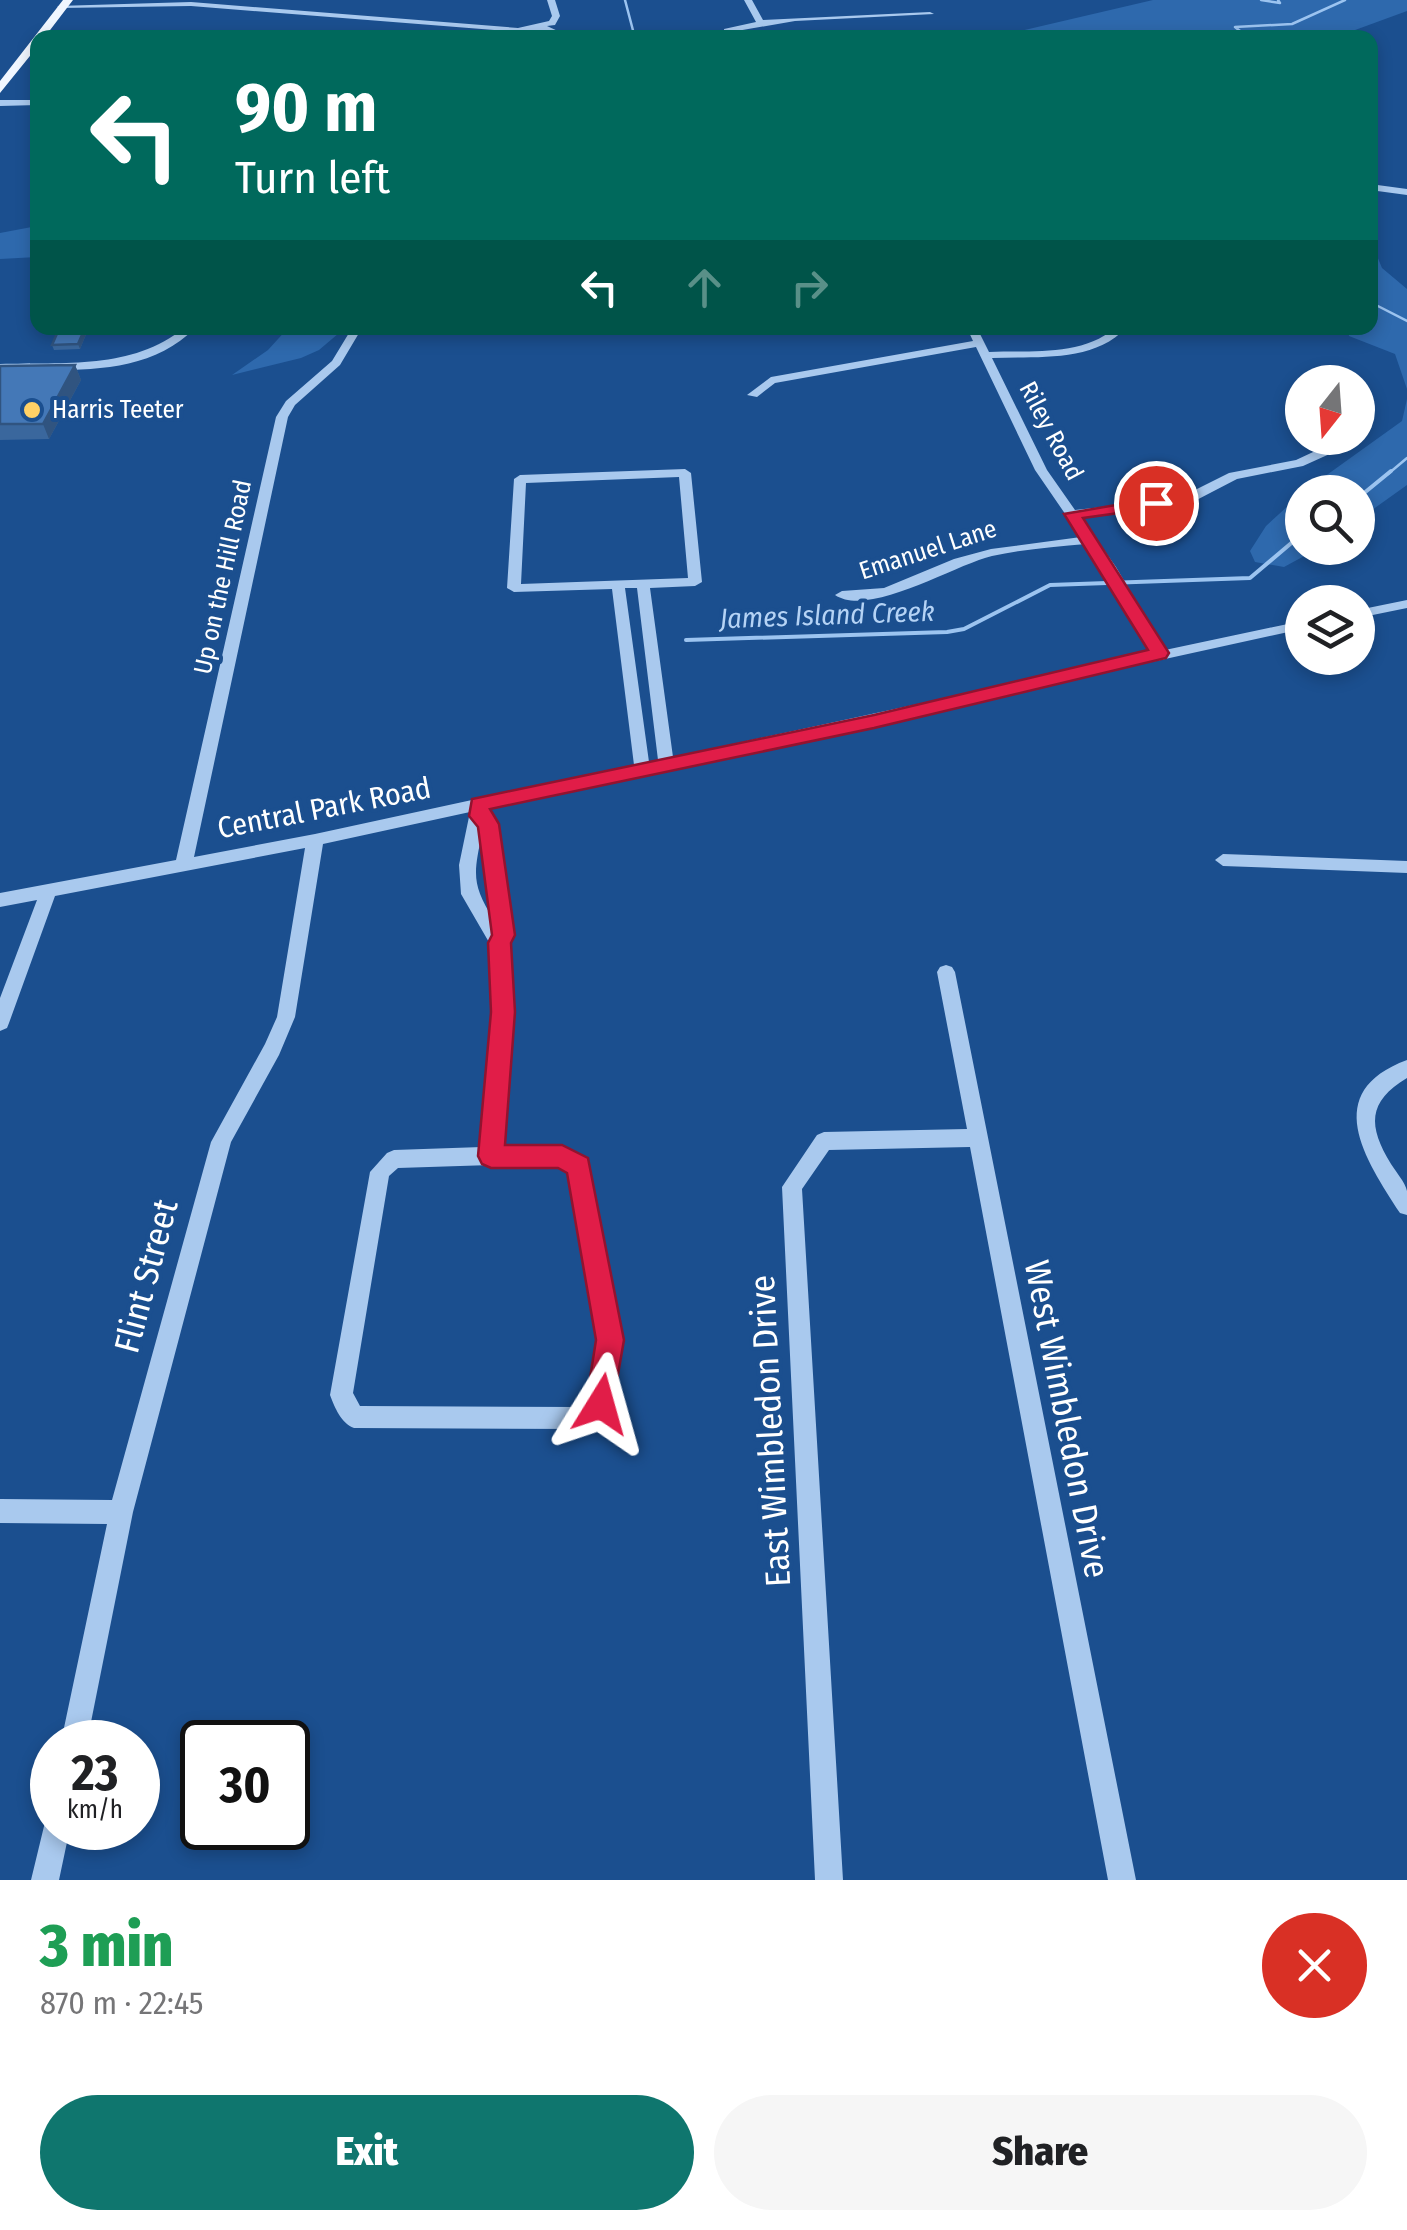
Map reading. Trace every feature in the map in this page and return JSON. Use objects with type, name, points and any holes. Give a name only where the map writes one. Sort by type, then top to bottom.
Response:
[{"type":"main road","points":[[44,30],[65,3]]},
{"type":"main road","points":[[1,85],[30,48]]},
{"type":"street","points":[[65,3],[182,2],[512,30],[542,27],[555,20],[551,0]]},
{"type":"street","points":[[748,0],[761,24]]},
{"type":"street","points":[[895,0],[906,15]]},
{"type":"street","points":[[729,30],[761,24],[930,14]]},
{"type":"street","points":[[776,30],[782,23]]},
{"type":"street","points":[[542,27],[550,30]]},
{"type":"street","points":[[0,103],[30,102]]},
{"type":"street","points":[[1378,188],[1407,192]]},
{"type":"street","points":[[0,367],[140,358],[170,345],[182,335]]},
{"type":"street","name":"Up on the Hill Road","points":[[184,863],[282,417],[290,403],[336,363],[353,335]]},
{"type":"street","name":"Riley Road","points":[[976,335],[1041,470],[1160,653]]},
{"type":"street","points":[[753,395],[770,380],[983,349],[1084,346],[1106,341],[1113,335]]},
{"type":"street","points":[[1073,514],[1180,504],[1233,476],[1298,463],[1316,455]]},
{"type":"street","points":[[685,474],[696,582],[643,584],[514,588],[520,479],[685,474]]},
{"type":"street","name":"Emanuel Lane","points":[[842,595],[878,594],[958,562],[1015,546],[1088,540]]},
{"type":"street","points":[[618,584],[642,767]]},
{"type":"street","points":[[643,584],[666,763]]},
{"type":"street","points":[[1375,611],[1407,604]]},
{"type":"street","name":"Central Park Road","points":[[0,900],[480,810],[642,767],[949,705],[1160,653],[1285,628]]},
{"type":"street","points":[[480,810],[467,866],[469,894],[499,943],[503,1012],[491,1156]]},
{"type":"street","points":[[480,810],[488,824],[491,842],[504,935],[499,943]]},
{"type":"street","name":"Flint Street","points":[[78,1720],[121,1512],[220,1142],[234,1110],[278,1042],[286,1017],[314,840]]},
{"type":"street","points":[[1223,860],[1407,867]]},
{"type":"street","points":[[0,1023],[49,889]]},
{"type":"street","name":"West Wimbledon Drive","points":[[946,972],[1122,1880]]},
{"type":"street","points":[[1407,1068],[1380,1081],[1365,1105],[1364,1131],[1407,1206]]},
{"type":"street","name":"East Wimbledon Drive","points":[[829,1880],[792,1187],[824,1141],[976,1138]]},
{"type":"street","points":[[491,1156],[562,1157],[579,1167],[610,1340],[601,1404],[581,1418],[354,1418],[341,1394],[380,1172],[394,1158],[491,1156]]},
{"type":"street","points":[[0,1511],[121,1512]]},
{"type":"street","points":[[45,1880],[51,1850]]},
{"type":"shaded area","points":[[1153,0],[1407,0],[1407,11],[1355,30],[1024,30]]},
{"type":"shaded area","points":[[30,227],[30,257],[0,259],[0,233]]},
{"type":"shaded area","points":[[1378,258],[1382,268],[1407,289],[1407,389],[1395,354],[1349,336],[1378,335]]},
{"type":"shaded area","points":[[282,335],[337,335],[319,350],[301,358],[232,375],[268,350]]},
{"type":"shaded area","points":[[1407,399],[1407,485],[1375,508],[1375,475],[1327,475],[1355,455],[1375,455],[1375,440],[1402,421]]},
{"type":"shaded area","points":[[1285,509],[1288,565],[1284,567],[1255,562],[1250,551],[1266,526]]},
{"type":"building","points":[[56,335],[82,335],[78,344],[52,345]]},
{"type":"building","name":"Harris Teeter","points":[[75,365],[43,424],[0,424],[0,366]]},
{"type":"waterway","points":[[625,0],[633,30]]},
{"type":"waterway","points":[[1261,0],[1280,3],[1278,0]]},
{"type":"waterway","points":[[1239,30],[1235,27],[1292,24],[1345,0]]},
{"type":"waterway","name":"James Island Creek","points":[[1378,306],[1407,321]]},
{"type":"waterway","name":"James Island Creek","points":[[1388,474],[1407,458]]},
{"type":"waterway","name":"James Island Creek","points":[[1375,484],[1391,471]]},
{"type":"waterway","name":"James Island Creek","points":[[686,640],[947,632],[964,629],[1050,585],[1250,578],[1285,548]]},
{"type":"place","name":"Harris Teeter","points":[[32,410]]},
{"type":"route","points":[[601,1404],[610,1340],[579,1167],[562,1157],[491,1156],[503,1012],[499,943],[504,935],[488,824],[480,816],[480,804],[642,767],[874,722],[1160,653],[1073,514],[1156,503]]}]
